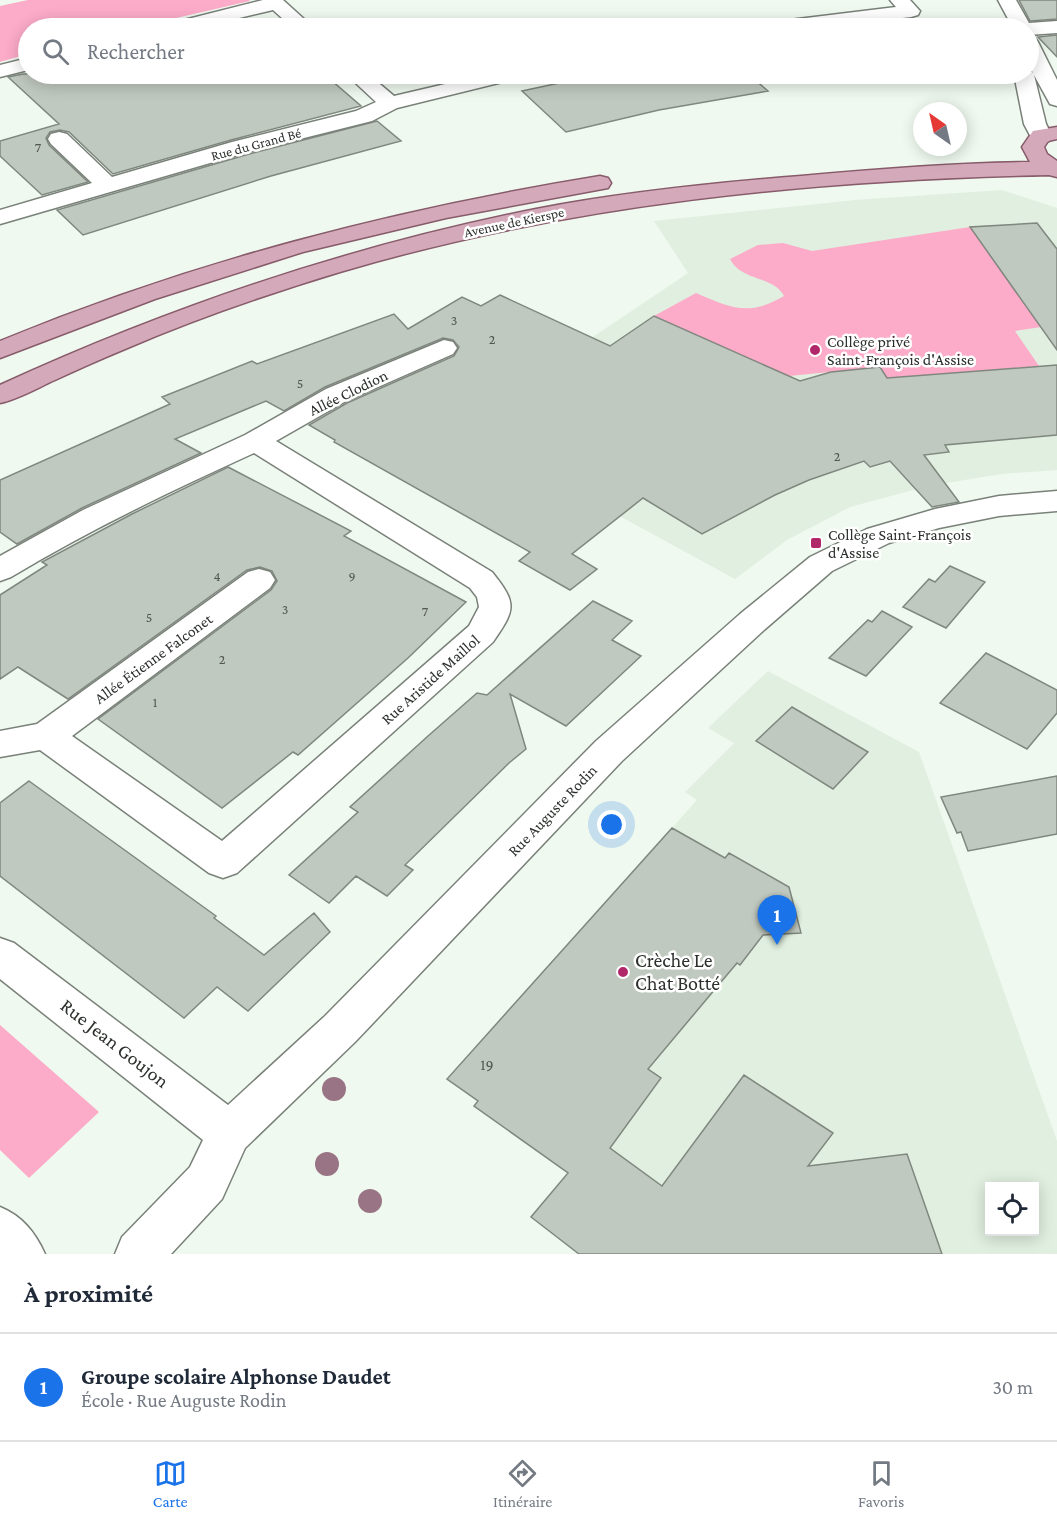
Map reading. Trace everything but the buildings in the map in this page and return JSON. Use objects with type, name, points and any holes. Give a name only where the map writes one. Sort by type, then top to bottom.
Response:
[{"type":"main road","points":[[1044,139],[1035,155],[1055,169]]},
{"type":"main road","name":"Avenue de Kierspe","points":[[0,350],[121,302],[295,246],[416,216],[522,195],[626,179],[1044,139]]},
{"type":"main road","name":"Avenue de Kierspe","points":[[0,395],[143,332],[242,295],[338,264],[538,216],[651,198],[778,184],[961,170],[1055,169]]},
{"type":"street","points":[[850,18],[911,10],[898,0]]},
{"type":"street","points":[[1007,0],[1017,18]]},
{"type":"street","points":[[213,18],[274,2],[292,18]]},
{"type":"street","points":[[1039,28],[1057,27]]},
{"type":"street","points":[[1039,63],[1057,100]]},
{"type":"street","points":[[0,72],[18,67]]},
{"type":"street","points":[[368,84],[390,103]]},
{"type":"street","name":"Rue du Grand Bé","points":[[0,218],[240,147],[364,116],[390,103],[470,84]]},
{"type":"street","points":[[1026,84],[1035,124],[1044,139]]},
{"type":"street","points":[[58,139],[107,185]]},
{"type":"street","name":"Allée Clodion","points":[[255,441],[336,396],[444,348]]},
{"type":"street","points":[[0,570],[39,545],[136,496],[255,441]]},
{"type":"street","name":"Rue Aristide Maillol","points":[[46,736],[223,862],[481,634],[496,614],[495,596],[481,580],[255,441]]},
{"type":"street","name":"Rue Auguste Rodin","points":[[139,1254],[207,1183],[229,1133],[340,1029],[609,751],[752,622],[821,564],[878,536],[935,519],[999,506],[1057,501]]},
{"type":"street","name":"Allée Étienne Falconet","points":[[46,736],[259,580]]},
{"type":"street","points":[[0,744],[46,736]]},
{"type":"street","name":"Rue Jean Goujon","points":[[0,955],[229,1133]]},
{"type":"street","points":[[0,1230],[21,1254]]},
{"type":"shaded area","points":[[28,0],[250,1],[176,18],[18,18],[18,57],[0,62],[0,6]]},
{"type":"shaded area","name":"Collège privé Saint-François d'Assise","points":[[1002,190],[1057,208],[1057,470],[1001,474],[928,486],[850,507],[787,540],[735,579],[458,428],[688,273],[654,221],[855,200]]},
{"type":"shaded area","points":[[970,227],[1041,327],[1015,331],[1039,366],[887,378],[880,367],[789,376],[654,316],[696,293],[740,308],[772,303],[784,296],[773,285],[742,271],[730,259],[758,245],[783,243],[812,251]]},
{"type":"shaded area","points":[[768,671],[919,752],[1057,1141],[1057,1254],[579,1254],[531,1217],[571,1169],[522,1134],[519,1138],[474,1106],[477,1101],[447,1079],[697,800],[685,792],[734,743],[708,728]]},
{"type":"shaded area","points":[[0,1025],[99,1112],[29,1178],[0,1150]]},
{"type":"place","name":"Collège privé Saint-François d'Assise","points":[[815,350]]},
{"type":"place","name":"Collège Saint-François d'Assise","points":[[816,543]]},
{"type":"place","name":"Groupe scolaire Alphonse Daudet","points":[[777,945]]},
{"type":"place","name":"Crèche Le Chat Botté","points":[[623,972]]}]
